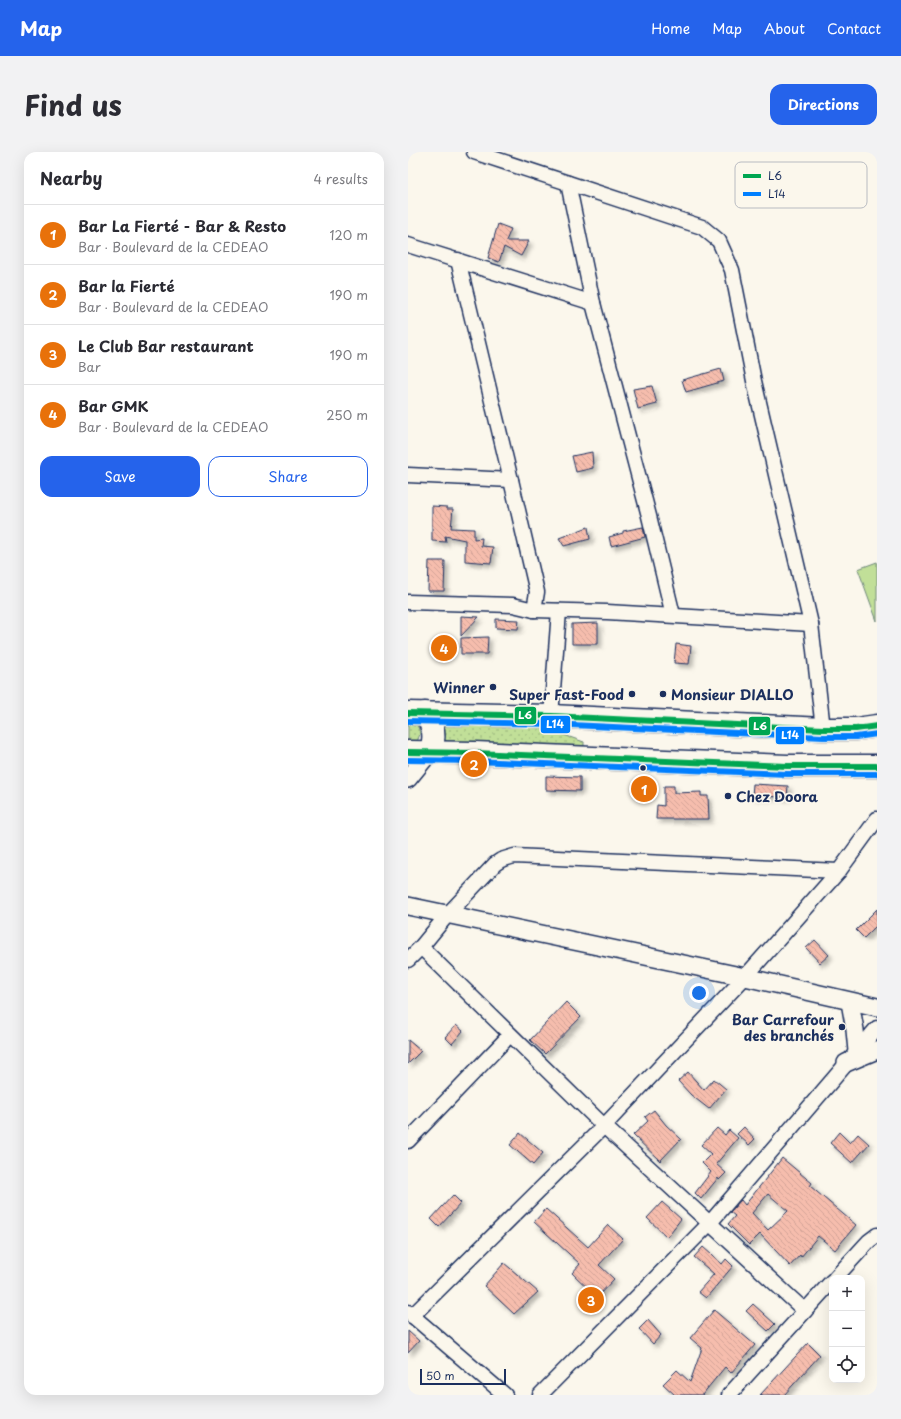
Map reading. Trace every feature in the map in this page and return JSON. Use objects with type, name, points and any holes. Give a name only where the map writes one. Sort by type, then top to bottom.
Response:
[{"type":"main road","points":[[416,713],[551,716],[822,729],[856,729],[877,726]]},
{"type":"main road","points":[[416,713],[431,722],[434,732],[433,744],[430,752]]},
{"type":"main road","points":[[408,752],[475,753],[788,766],[877,766]]},
{"type":"street","points":[[474,152],[702,226],[719,241],[732,270],[754,381],[811,624],[822,729]]},
{"type":"street","points":[[568,183],[593,303],[648,516],[672,616]]},
{"type":"street","points":[[408,245],[593,303]]},
{"type":"street","points":[[458,260],[511,480],[536,592],[534,610]]},
{"type":"street","points":[[408,475],[511,480]]},
{"type":"street","points":[[408,602],[513,605],[534,610],[811,624]]},
{"type":"street","points":[[551,716],[559,611]]},
{"type":"street","points":[[408,779],[430,752]]},
{"type":"street","points":[[505,1395],[410,1314],[604,1126],[745,977],[839,871],[877,819]]},
{"type":"street","points":[[408,960],[421,947],[448,914],[495,864],[501,860],[514,856],[839,871]]},
{"type":"street","points":[[408,906],[745,977],[877,1007]]},
{"type":"street","points":[[421,947],[604,1126],[805,1311]]},
{"type":"street","points":[[850,1002],[856,1030],[852,1057]]},
{"type":"street","points":[[540,1395],[709,1224],[877,1028]]},
{"type":"street","points":[[408,1141],[510,1034]]},
{"type":"street","points":[[852,1057],[877,1050]]},
{"type":"street","points":[[838,1275],[869,1241],[877,1235]]},
{"type":"street","points":[[729,1395],[829,1284]]},
{"type":"green space","points":[[877,562],[877,621],[858,569]]},
{"type":"green space","points":[[408,723],[415,724],[419,729],[420,734],[417,742],[408,744]]},
{"type":"green space","points":[[442,724],[541,727],[584,742],[584,750],[441,746]]},
{"type":"building","points":[[498,224],[511,229],[506,241],[529,241],[521,256],[504,247],[499,262],[488,258]]},
{"type":"building","points":[[721,369],[724,381],[686,392],[682,380]]},
{"type":"building","points":[[652,386],[657,404],[638,409],[633,389]]},
{"type":"building","points":[[592,452],[593,468],[576,472],[572,456]]},
{"type":"building","points":[[432,506],[453,509],[451,528],[474,529],[474,539],[482,538],[481,546],[493,547],[491,563],[465,561],[465,540],[445,536],[446,542],[432,541]]},
{"type":"building","points":[[588,527],[590,539],[564,546],[559,538]]},
{"type":"building","points":[[643,527],[645,537],[611,546],[609,537],[623,533],[623,531]]},
{"type":"building","points":[[429,561],[445,561],[444,591],[428,591]]},
{"type":"building","points":[[461,616],[479,617],[461,636]]},
{"type":"building","points":[[496,619],[519,620],[518,629],[496,628]]},
{"type":"building","points":[[598,623],[598,644],[572,644],[572,624]]},
{"type":"building","points":[[488,637],[487,654],[461,654],[461,638]]},
{"type":"building","points":[[676,644],[691,646],[689,664],[674,663]]},
{"type":"building","points":[[546,776],[580,777],[580,791],[546,790]]},
{"type":"building","points":[[753,784],[788,786],[787,797],[752,796]]},
{"type":"building","points":[[664,786],[674,786],[674,793],[701,792],[701,796],[708,796],[709,819],[656,819],[657,805],[664,806]]},
{"type":"building","points":[[877,909],[877,925],[864,938],[856,930]]},
{"type":"building","points":[[815,940],[829,955],[820,963],[806,948]]},
{"type":"building","points":[[566,1002],[581,1017],[545,1054],[530,1040]]},
{"type":"building","points":[[456,1025],[463,1031],[452,1044],[445,1037]]},
{"type":"building","points":[[408,1040],[421,1051],[408,1064]]},
{"type":"building","points":[[688,1072],[704,1090],[714,1079],[726,1089],[709,1109],[691,1095],[678,1081]]},
{"type":"building","points":[[654,1110],[666,1125],[681,1139],[660,1161],[633,1135],[648,1121],[645,1117]]},
{"type":"building","points":[[744,1127],[755,1139],[749,1145],[737,1134]]},
{"type":"building","points":[[717,1128],[725,1135],[729,1130],[738,1138],[716,1164],[726,1173],[719,1180],[718,1178],[701,1199],[695,1193],[711,1172],[702,1163],[711,1154],[701,1145]]},
{"type":"building","points":[[839,1132],[850,1143],[858,1134],[869,1144],[852,1163],[830,1143]]},
{"type":"building","points":[[520,1133],[543,1153],[533,1165],[510,1145]]},
{"type":"building","points":[[782,1158],[812,1183],[810,1186],[856,1225],[835,1250],[818,1236],[801,1257],[800,1255],[790,1266],[760,1234],[749,1245],[728,1224],[735,1216],[730,1212],[741,1200],[745,1205]],"holes":[[[768,1194],[788,1211],[768,1230],[752,1213]]]},
{"type":"building","points":[[453,1195],[461,1203],[439,1227],[431,1219]]},
{"type":"building","points":[[662,1202],[681,1219],[667,1237],[647,1218]]},
{"type":"building","points":[[546,1209],[588,1247],[608,1225],[623,1239],[599,1265],[614,1279],[597,1297],[572,1273],[580,1264],[534,1222]]},
{"type":"building","points":[[703,1247],[722,1264],[726,1259],[733,1266],[706,1298],[698,1292],[714,1274],[694,1257]]},
{"type":"building","points":[[504,1263],[538,1292],[514,1314],[484,1286]]},
{"type":"building","points":[[753,1304],[775,1324],[768,1331],[746,1311]]},
{"type":"building","points":[[714,1310],[755,1345],[731,1373],[725,1367],[702,1395],[675,1395],[663,1384],[677,1370],[690,1382],[702,1348],[690,1338]]},
{"type":"building","points":[[648,1320],[661,1335],[653,1344],[639,1329]]},
{"type":"building","points":[[408,1331],[419,1341],[408,1353]]},
{"type":"building","points":[[808,1343],[820,1355],[784,1395],[760,1395]]},
{"type":"transit line","name":"L6","points":[[408,713],[551,716],[823,729],[856,729],[877,726]]},
{"type":"transit line","name":"L14","points":[[408,721],[551,724],[823,737],[856,737],[877,734]]},
{"type":"transit line","name":"L6","points":[[408,752],[475,753],[787,766],[877,766]]},
{"type":"transit line","name":"L14","points":[[408,760],[475,761],[787,774],[877,774]]},
{"type":"place","name":"Bar GMK","points":[[444,648]]},
{"type":"place","name":"Winner","points":[[493,687]]},
{"type":"place","name":"Super Fast-Food","points":[[632,694]]},
{"type":"place","name":"Monsieur DIALLO","points":[[663,694]]},
{"type":"place","name":"Bar la Fierté","points":[[474,764]]},
{"type":"place","name":"Bar La Fierté - Bar & Resto","points":[[644,789]]},
{"type":"place","name":"Chez Doora","points":[[728,796]]},
{"type":"place","name":"Bar Carrefour des branchés","points":[[842,1027]]},
{"type":"place","name":"Le Club Bar restaurant","points":[[591,1300]]}]
